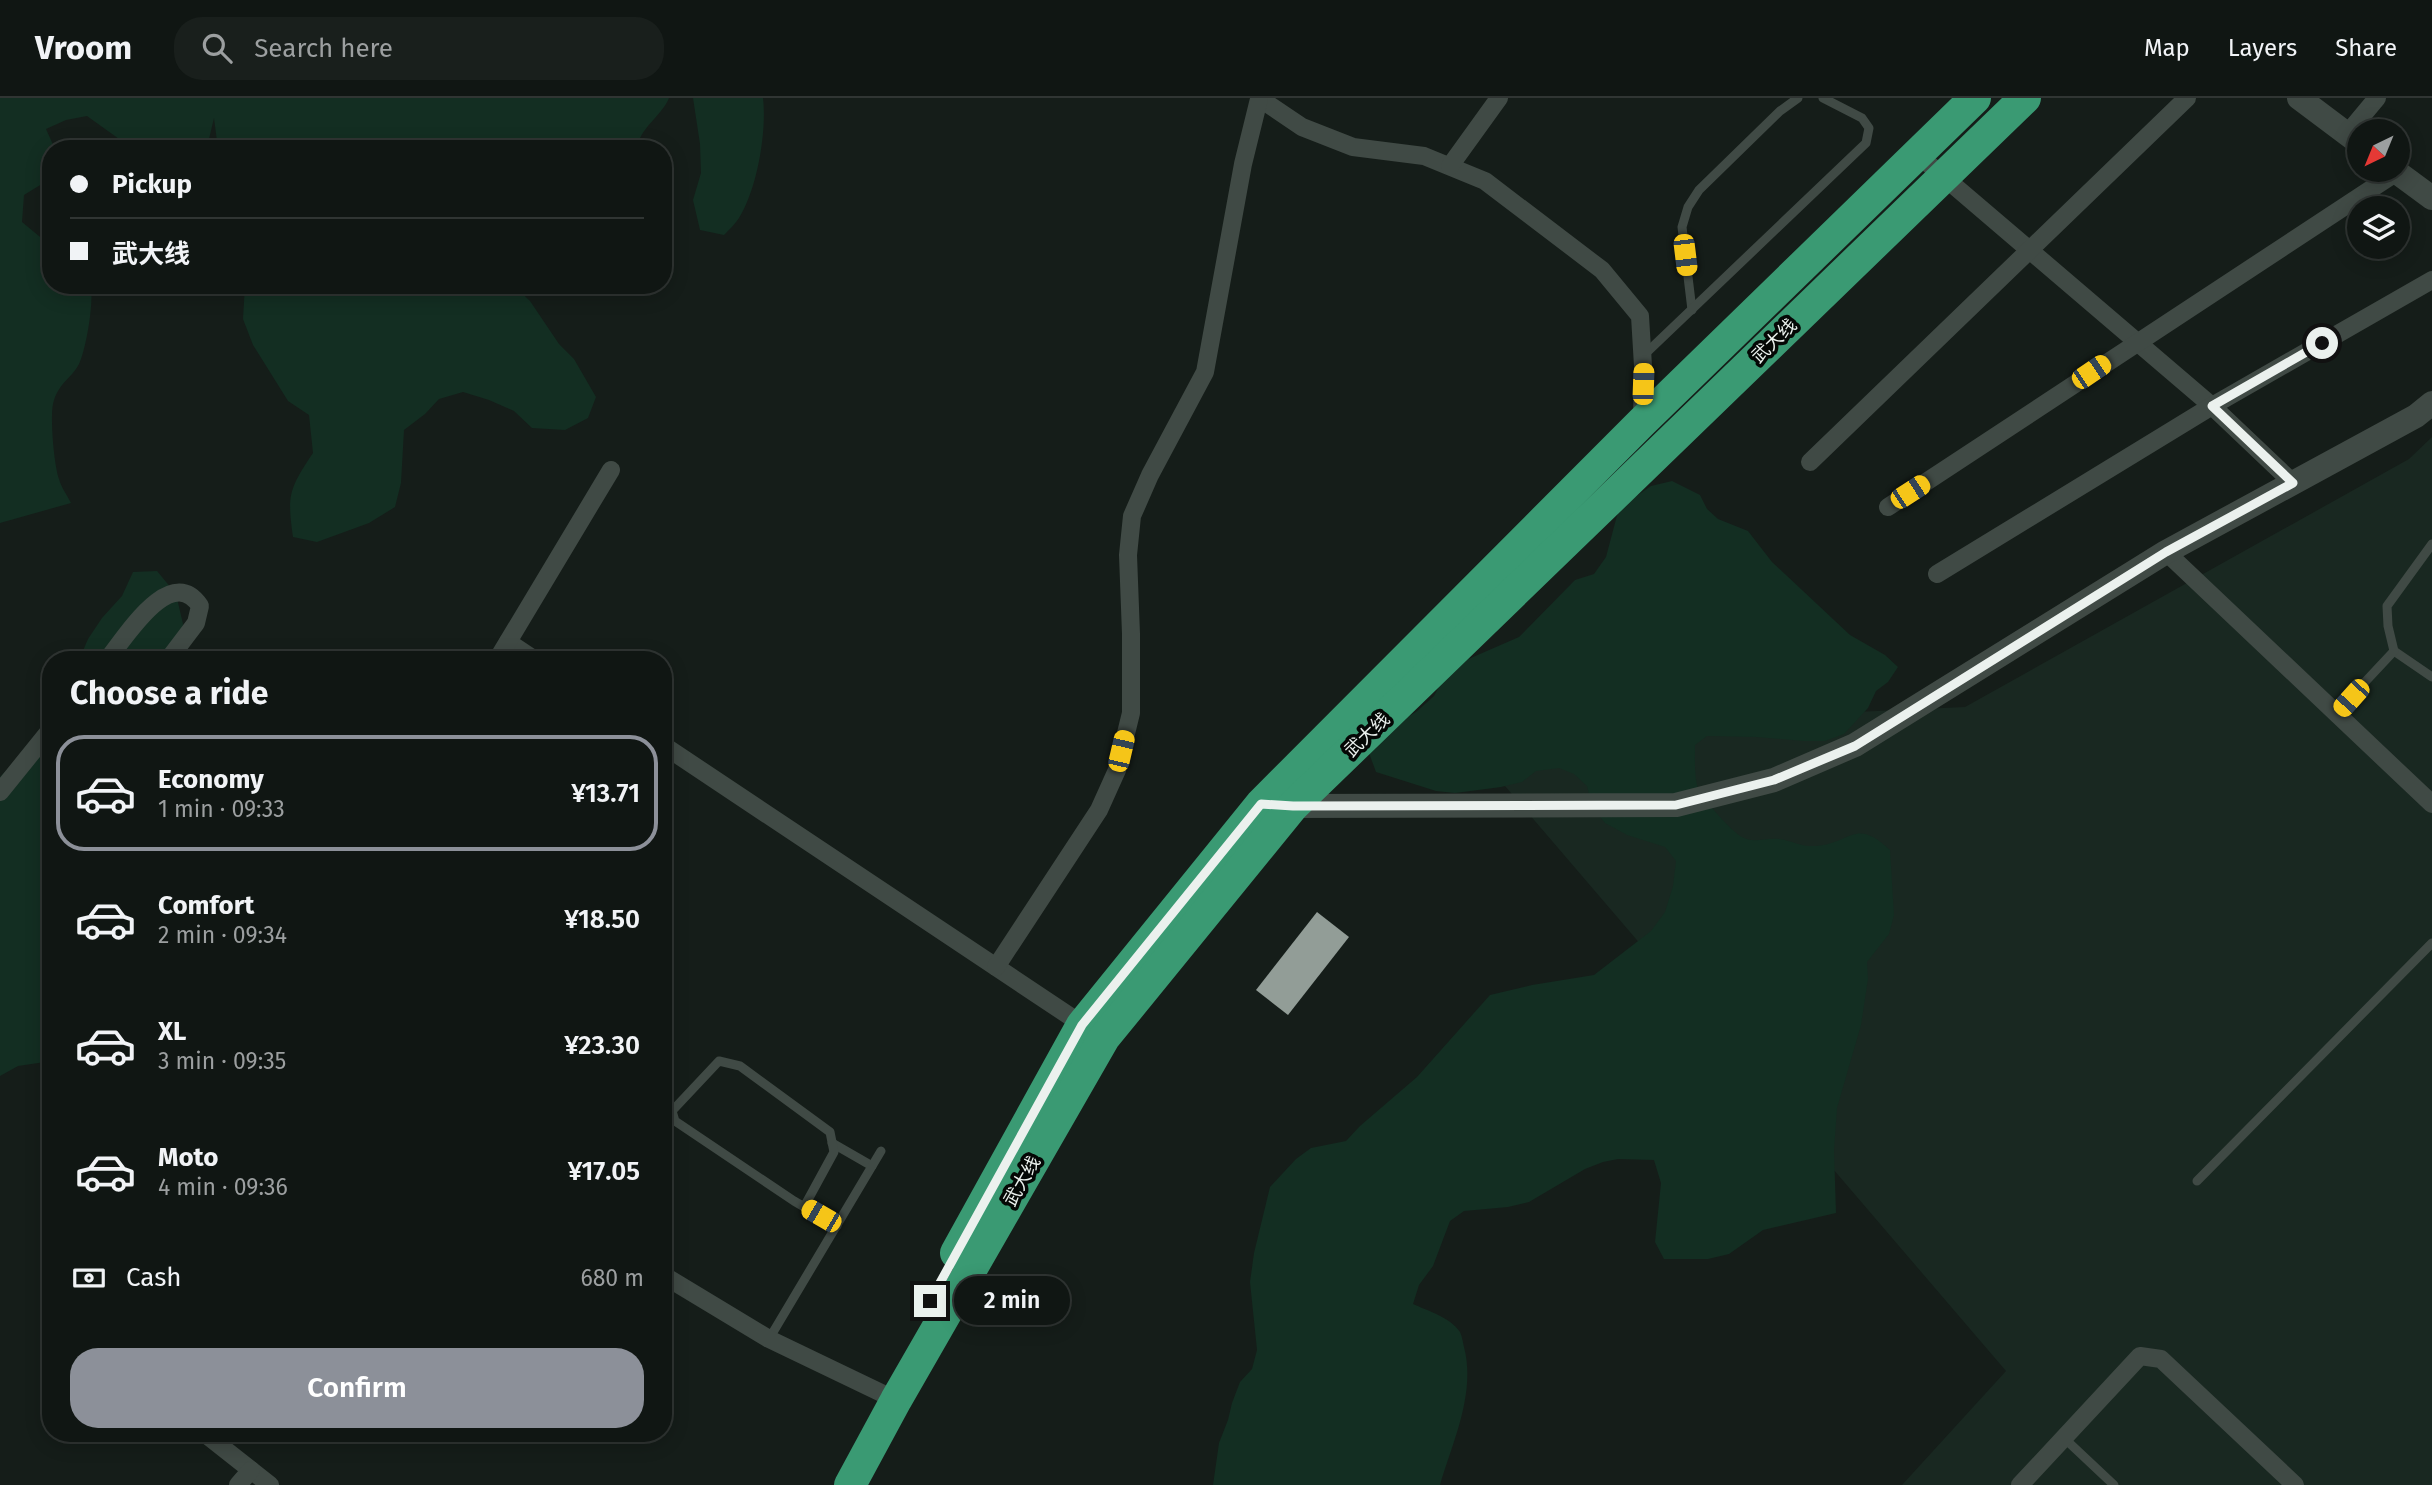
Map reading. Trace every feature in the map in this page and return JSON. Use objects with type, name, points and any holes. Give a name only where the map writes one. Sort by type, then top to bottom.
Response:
[{"type":"highway","name":"武大线","points":[[829,1485],[888,1396],[1093,1031],[1261,804],[1642,422],[1975,98]]},
{"type":"highway","name":"武大线","points":[[1093,1031],[1293,806],[2025,98]]},
{"type":"highway","name":"武大线","points":[[850,1485],[888,1396]]},
{"type":"street","points":[[996,967],[1099,810],[1117,770],[1130,713],[1128,555],[1132,516],[1150,475],[1205,372],[1243,164],[1259,98],[1302,127],[1353,147],[1424,156],[1485,181],[1602,270],[1640,316],[1643,356],[1642,422]]},
{"type":"street","points":[[1450,166],[1499,98]]},
{"type":"street","points":[[1811,462],[2187,98]]},
{"type":"street","points":[[2299,98],[2347,134]]},
{"type":"street","points":[[2364,119],[2376,98]]},
{"type":"street","points":[[1917,154],[2212,406],[2293,483]]},
{"type":"street","points":[[1888,507],[2379,182]]},
{"type":"street","points":[[2410,182],[2432,198]]},
{"type":"street","points":[[1937,573],[2212,406],[2432,280]]},
{"type":"street","points":[[1261,804],[1676,805],[1774,780],[1855,746],[2166,552],[2416,416],[2432,402]]},
{"type":"street","points":[[502,651],[611,470]]},
{"type":"street","points":[[2166,552],[2432,804]]},
{"type":"street","points":[[114,651],[150,607],[172,592],[184,592],[193,596],[200,606],[196,623],[175,651]]},
{"type":"street","points":[[508,642],[522,651]]},
{"type":"street","points":[[0,792],[42,740]]},
{"type":"street","points":[[672,751],[1093,1031]]},
{"type":"street","points":[[672,1280],[769,1339],[888,1396]]},
{"type":"street","points":[[2020,1485],[2140,1356],[2161,1359],[2295,1485]]},
{"type":"street","points":[[215,1442],[270,1485]]},
{"type":"street","points":[[238,1485],[251,1470]]},
{"type":"lane","points":[[1692,310],[1682,227],[1688,207],[1699,190],[1780,111],[1798,98]]},
{"type":"lane","points":[[1643,356],[1866,142],[1869,128],[1862,118],[1823,98]]},
{"type":"lane","points":[[2432,544],[2387,606],[2388,626],[2394,650],[2432,677]]},
{"type":"lane","points":[[2336,713],[2394,650]]},
{"type":"lane","points":[[2197,1181],[2432,943]]},
{"type":"lane","points":[[804,1207],[834,1153],[830,1132],[740,1066],[719,1061],[673,1111],[676,1121],[804,1207],[837,1226]]},
{"type":"lane","points":[[832,1143],[872,1166]]},
{"type":"lane","points":[[769,1339],[881,1150]]},
{"type":"lane","points":[[2064,1438],[2114,1485]]},
{"type":"shaded area","points":[[2432,437],[2432,1485],[1902,1485],[2006,1371],[1457,730],[1965,707],[2409,459]]},
{"type":"green space","points":[[0,98],[669,98],[640,140],[217,140],[214,118],[208,140],[120,140],[87,116],[66,120],[46,129],[51,140],[42,140],[42,184],[24,195],[22,222],[42,239],[42,294],[91,294],[89,324],[82,357],[58,391],[52,411],[57,472],[71,503],[0,523]]},
{"type":"green space","points":[[693,98],[763,98],[763,127],[756,176],[739,218],[724,235],[700,230],[693,200],[701,173]]},
{"type":"green space","points":[[244,294],[523,294],[559,344],[574,359],[596,397],[588,418],[565,430],[532,428],[514,411],[463,392],[439,399],[404,430],[401,483],[395,507],[369,523],[317,542],[293,537],[290,501],[299,475],[313,453],[309,415],[288,401],[253,345],[243,319]]},
{"type":"green space","points":[[1672,481],[1700,495],[1707,509],[1718,519],[1748,531],[1772,562],[1850,635],[1885,655],[1898,667],[1888,682],[1876,691],[1868,708],[1844,734],[1825,741],[1707,736],[1695,745],[1698,789],[1718,815],[1742,837],[1751,840],[1779,839],[1816,846],[1861,833],[1878,840],[1890,850],[1894,915],[1889,934],[1867,962],[1868,979],[1861,1025],[1837,1108],[1834,1150],[1836,1213],[1763,1230],[1729,1254],[1708,1259],[1664,1259],[1655,1242],[1661,1183],[1654,1160],[1618,1159],[1585,1169],[1529,1202],[1464,1211],[1450,1221],[1433,1266],[1419,1285],[1413,1304],[1456,1327],[1461,1335],[1467,1364],[1461,1417],[1440,1485],[1213,1485],[1219,1443],[1232,1403],[1240,1382],[1252,1369],[1257,1350],[1250,1282],[1270,1187],[1296,1159],[1311,1148],[1346,1141],[1417,1077],[1490,995],[1594,975],[1651,931],[1665,912],[1673,886],[1676,861],[1665,847],[1627,835],[1605,823],[1592,807],[1587,786],[1574,774],[1559,768],[1536,771],[1522,782],[1455,793],[1436,791],[1376,772],[1369,753],[1400,721],[1416,712],[1434,696],[1444,677],[1457,664],[1519,637],[1575,580],[1594,574],[1606,557],[1619,508],[1651,486]]},
{"type":"green space","points":[[157,571],[176,594],[183,624],[180,651],[83,651],[102,618],[122,596],[133,572]]},
{"type":"green space","points":[[42,726],[42,1062],[18,1066],[0,1076],[0,777],[36,739]]},
{"type":"building","points":[[1317,912],[1349,937],[1288,1015],[1256,990]]},
{"type":"route","points":[[930,1301],[1082,1025],[1261,804],[1676,805],[1774,780],[1855,746],[2166,552],[2293,483],[2212,406],[2322,343]]}]
